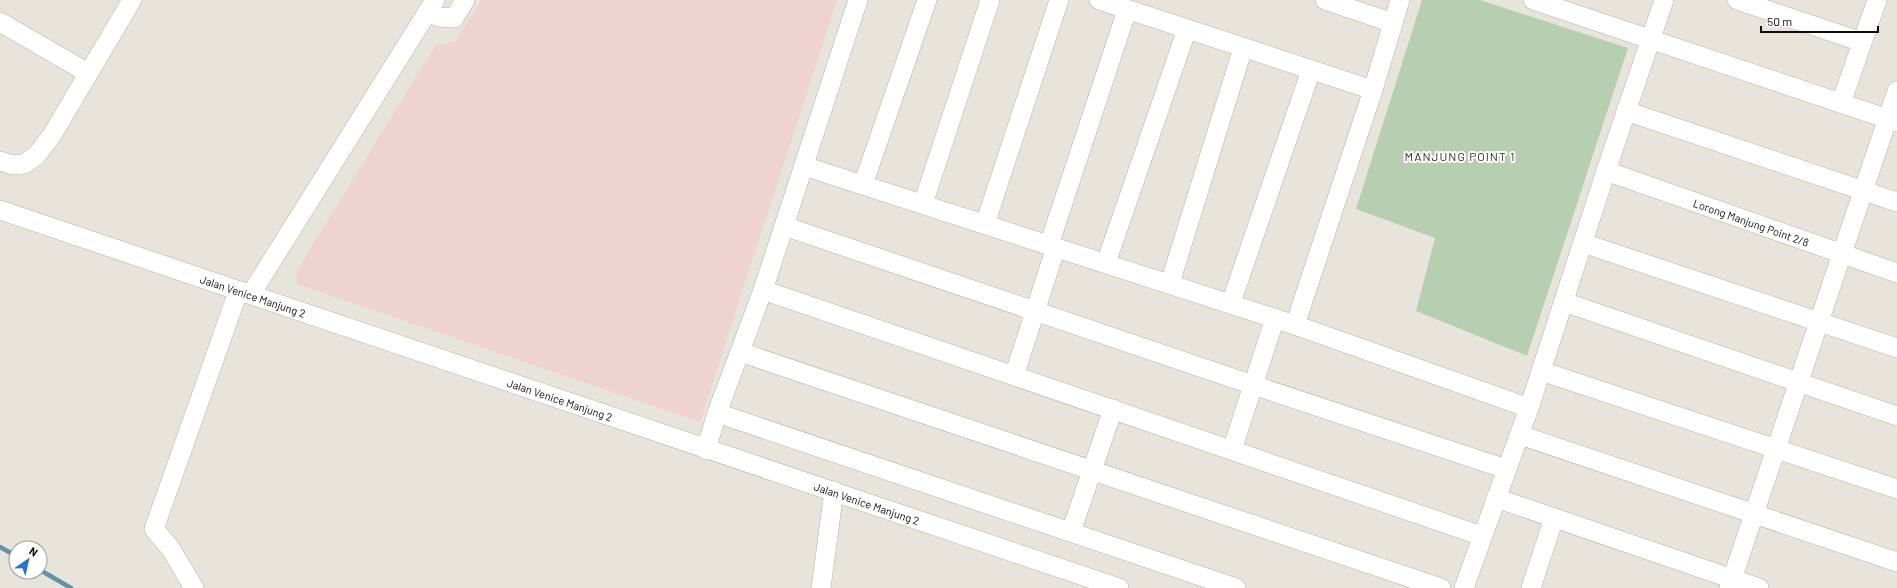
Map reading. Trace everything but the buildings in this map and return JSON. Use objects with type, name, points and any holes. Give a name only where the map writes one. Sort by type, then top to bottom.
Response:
[{"type":"street","points":[[0,161],[13,166],[24,164],[36,156],[52,135],[132,0]]},
{"type":"street","points":[[194,588],[171,549],[154,529],[245,293],[431,6],[439,17],[454,18],[465,0]]},
{"type":"street","points":[[706,450],[717,413],[763,290],[858,0]]},
{"type":"street","points":[[863,185],[927,0]]},
{"type":"street","points":[[923,204],[990,0]]},
{"type":"street","points":[[985,224],[1059,0]]},
{"type":"street","points":[[1099,0],[1133,7],[1187,29],[1373,90]]},
{"type":"street","points":[[1325,0],[1393,22]]},
{"type":"street","points":[[1295,325],[1373,90],[1400,0]]},
{"type":"street","points":[[1533,0],[1651,38],[1892,120]]},
{"type":"street","points":[[1464,588],[1529,408],[1606,171],[1664,0]]},
{"type":"street","points":[[1737,0],[1862,42]]},
{"type":"street","points":[[1841,103],[1877,0]]},
{"type":"street","points":[[1014,376],[1035,312],[1053,246],[1133,7]]},
{"type":"street","points":[[0,22],[88,73]]},
{"type":"street","points":[[1106,263],[1187,29]]},
{"type":"street","points":[[1170,283],[1243,48]]},
{"type":"street","points":[[1231,303],[1311,70]]},
{"type":"street","points":[[1730,583],[1864,192],[1892,120],[1897,92]]},
{"type":"street","points":[[1626,112],[1897,202]]},
{"type":"street","points":[[804,166],[1231,303],[1529,408]]},
{"type":"street","name":"Lorong Manjung Point 2/8","points":[[1606,171],[1897,273]]},
{"type":"street","name":"Jalan Venice Manjung 2","points":[[0,210],[706,450],[834,491],[1119,588]]},
{"type":"street","points":[[784,226],[1506,470]]},
{"type":"street","points":[[1583,243],[1897,348]]},
{"type":"street","points":[[763,290],[1482,536]]},
{"type":"street","points":[[1564,302],[1897,416]]},
{"type":"street","points":[[1232,450],[1275,318]]},
{"type":"street","points":[[740,352],[1442,588]]},
{"type":"street","points":[[1541,371],[1897,489]]},
{"type":"street","points":[[1071,532],[1113,409]]},
{"type":"street","points":[[717,413],[1236,588]]},
{"type":"street","points":[[1520,434],[1897,562]]},
{"type":"street","points":[[821,588],[834,491]]},
{"type":"street","points":[[1496,498],[1730,583],[1759,588]]},
{"type":"street","points":[[1531,588],[1554,518]]},
{"type":"shaded area","points":[[481,0],[837,0],[700,422],[297,284],[296,272],[435,46],[456,41]]},
{"type":"green space","points":[[1422,0],[1480,0],[1628,48],[1527,356],[1416,311],[1435,238],[1356,209]]},
{"type":"waterway","points":[[0,547],[8,552]]},
{"type":"waterway","points":[[48,575],[71,588]]},
{"type":"district","name":"MANJUNG POINT 1","points":[[1460,156]]}]
